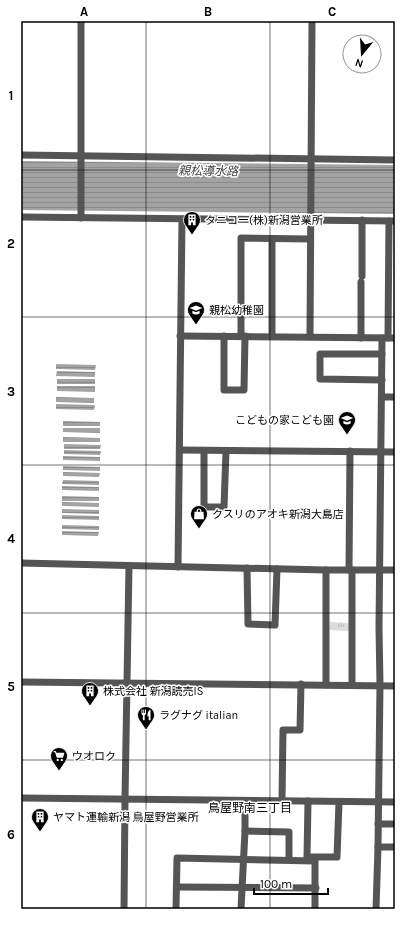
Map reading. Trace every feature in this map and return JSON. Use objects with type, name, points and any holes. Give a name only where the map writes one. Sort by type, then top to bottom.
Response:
[{"type":"street","points":[[81,21],[81,215]]},
{"type":"street","points":[[310,336],[312,21]]},
{"type":"street","points":[[21,155],[395,160]]},
{"type":"street","points":[[21,217],[81,215],[182,219],[310,218],[392,221],[388,338],[382,354],[379,628],[380,685],[376,909]]},
{"type":"street","points":[[178,567],[182,219]]},
{"type":"street","points":[[361,338],[362,220]]},
{"type":"street","points":[[224,336],[224,390],[244,390],[241,238],[310,239]]},
{"type":"street","points":[[272,239],[272,336]]},
{"type":"street","points":[[180,336],[310,336],[388,338]]},
{"type":"street","points":[[382,354],[320,354],[320,379],[382,380]]},
{"type":"street","points":[[382,397],[395,398]]},
{"type":"street","points":[[180,450],[395,452]]},
{"type":"street","points":[[204,451],[204,507],[224,507],[226,451]]},
{"type":"street","points":[[350,451],[352,685]]},
{"type":"street","points":[[21,563],[326,570],[395,570]]},
{"type":"street","points":[[124,909],[126,682],[129,566]]},
{"type":"street","points":[[247,568],[248,624],[275,625],[276,569]]},
{"type":"street","points":[[326,570],[326,685]]},
{"type":"street","points":[[21,682],[395,686]]},
{"type":"street","points":[[282,801],[283,730],[300,730],[301,684]]},
{"type":"street","points":[[21,798],[395,802]]},
{"type":"street","points":[[241,909],[245,831],[244,801]]},
{"type":"street","points":[[308,801],[308,857],[338,857],[339,802]]},
{"type":"street","points":[[378,824],[395,824]]},
{"type":"street","points":[[245,831],[289,832],[289,860]]},
{"type":"street","points":[[378,847],[395,847]]},
{"type":"street","points":[[176,909],[177,858],[315,861],[315,909]]},
{"type":"street","points":[[177,887],[316,888]]},
{"type":"green space","points":[[330,622],[350,623],[349,631],[329,630]]},
{"type":"water","name":"親松導水路","points":[[21,161],[395,165],[395,214],[21,210]]},
{"type":"water","points":[[56,364],[96,365],[95,370],[56,369]]},
{"type":"water","points":[[57,371],[95,372],[95,377],[56,376]]},
{"type":"water","points":[[57,379],[95,379],[95,384],[57,384]]},
{"type":"water","points":[[57,386],[95,386],[95,392],[57,391]]},
{"type":"water","points":[[56,397],[94,398],[94,403],[56,402]]},
{"type":"water","points":[[56,404],[95,405],[94,410],[56,409]]},
{"type":"water","points":[[63,421],[100,422],[100,426],[63,426]]},
{"type":"water","points":[[63,428],[100,428],[100,433],[63,432]]},
{"type":"water","points":[[63,437],[100,438],[100,442],[63,442]]},
{"type":"water","points":[[64,444],[101,445],[100,449],[64,449]]},
{"type":"water","points":[[64,450],[101,451],[100,455],[64,454]]},
{"type":"water","points":[[63,456],[100,457],[100,461],[63,460]]},
{"type":"water","points":[[63,466],[100,467],[100,471],[63,470]]},
{"type":"water","points":[[63,472],[100,473],[99,477],[63,476]]},
{"type":"water","points":[[63,480],[99,481],[99,485],[62,484]]},
{"type":"water","points":[[62,486],[99,487],[99,491],[62,490]]},
{"type":"water","points":[[62,496],[99,497],[99,501],[62,501]]},
{"type":"water","points":[[62,502],[99,503],[99,507],[62,506]]},
{"type":"water","points":[[62,509],[99,510],[99,514],[62,513]]},
{"type":"water","points":[[62,515],[99,516],[99,520],[62,519]]},
{"type":"water","points":[[62,525],[99,526],[99,530],[62,529]]},
{"type":"water","points":[[62,531],[99,532],[98,536],[62,535]]},
{"type":"place","name":"タニコー(株)新潟営業所","points":[[192,235]]},
{"type":"place","name":"親松幼稚園","points":[[196,325]]},
{"type":"place","name":"こどもの家こども園","points":[[347,435]]},
{"type":"place","name":"クスリのアオキ新潟大島店","points":[[199,529]]},
{"type":"place","name":"株式会社 新潟読売IS","points":[[90,706]]},
{"type":"place","name":"ラグナグ italian","points":[[146,730]]},
{"type":"place","name":"ウオロク","points":[[59,771]]},
{"type":"place","name":"ヤマト運輸新潟 鳥屋野営業所","points":[[40,832]]},
{"type":"district","name":"鳥屋野南三丁目","points":[[250,808]]}]
